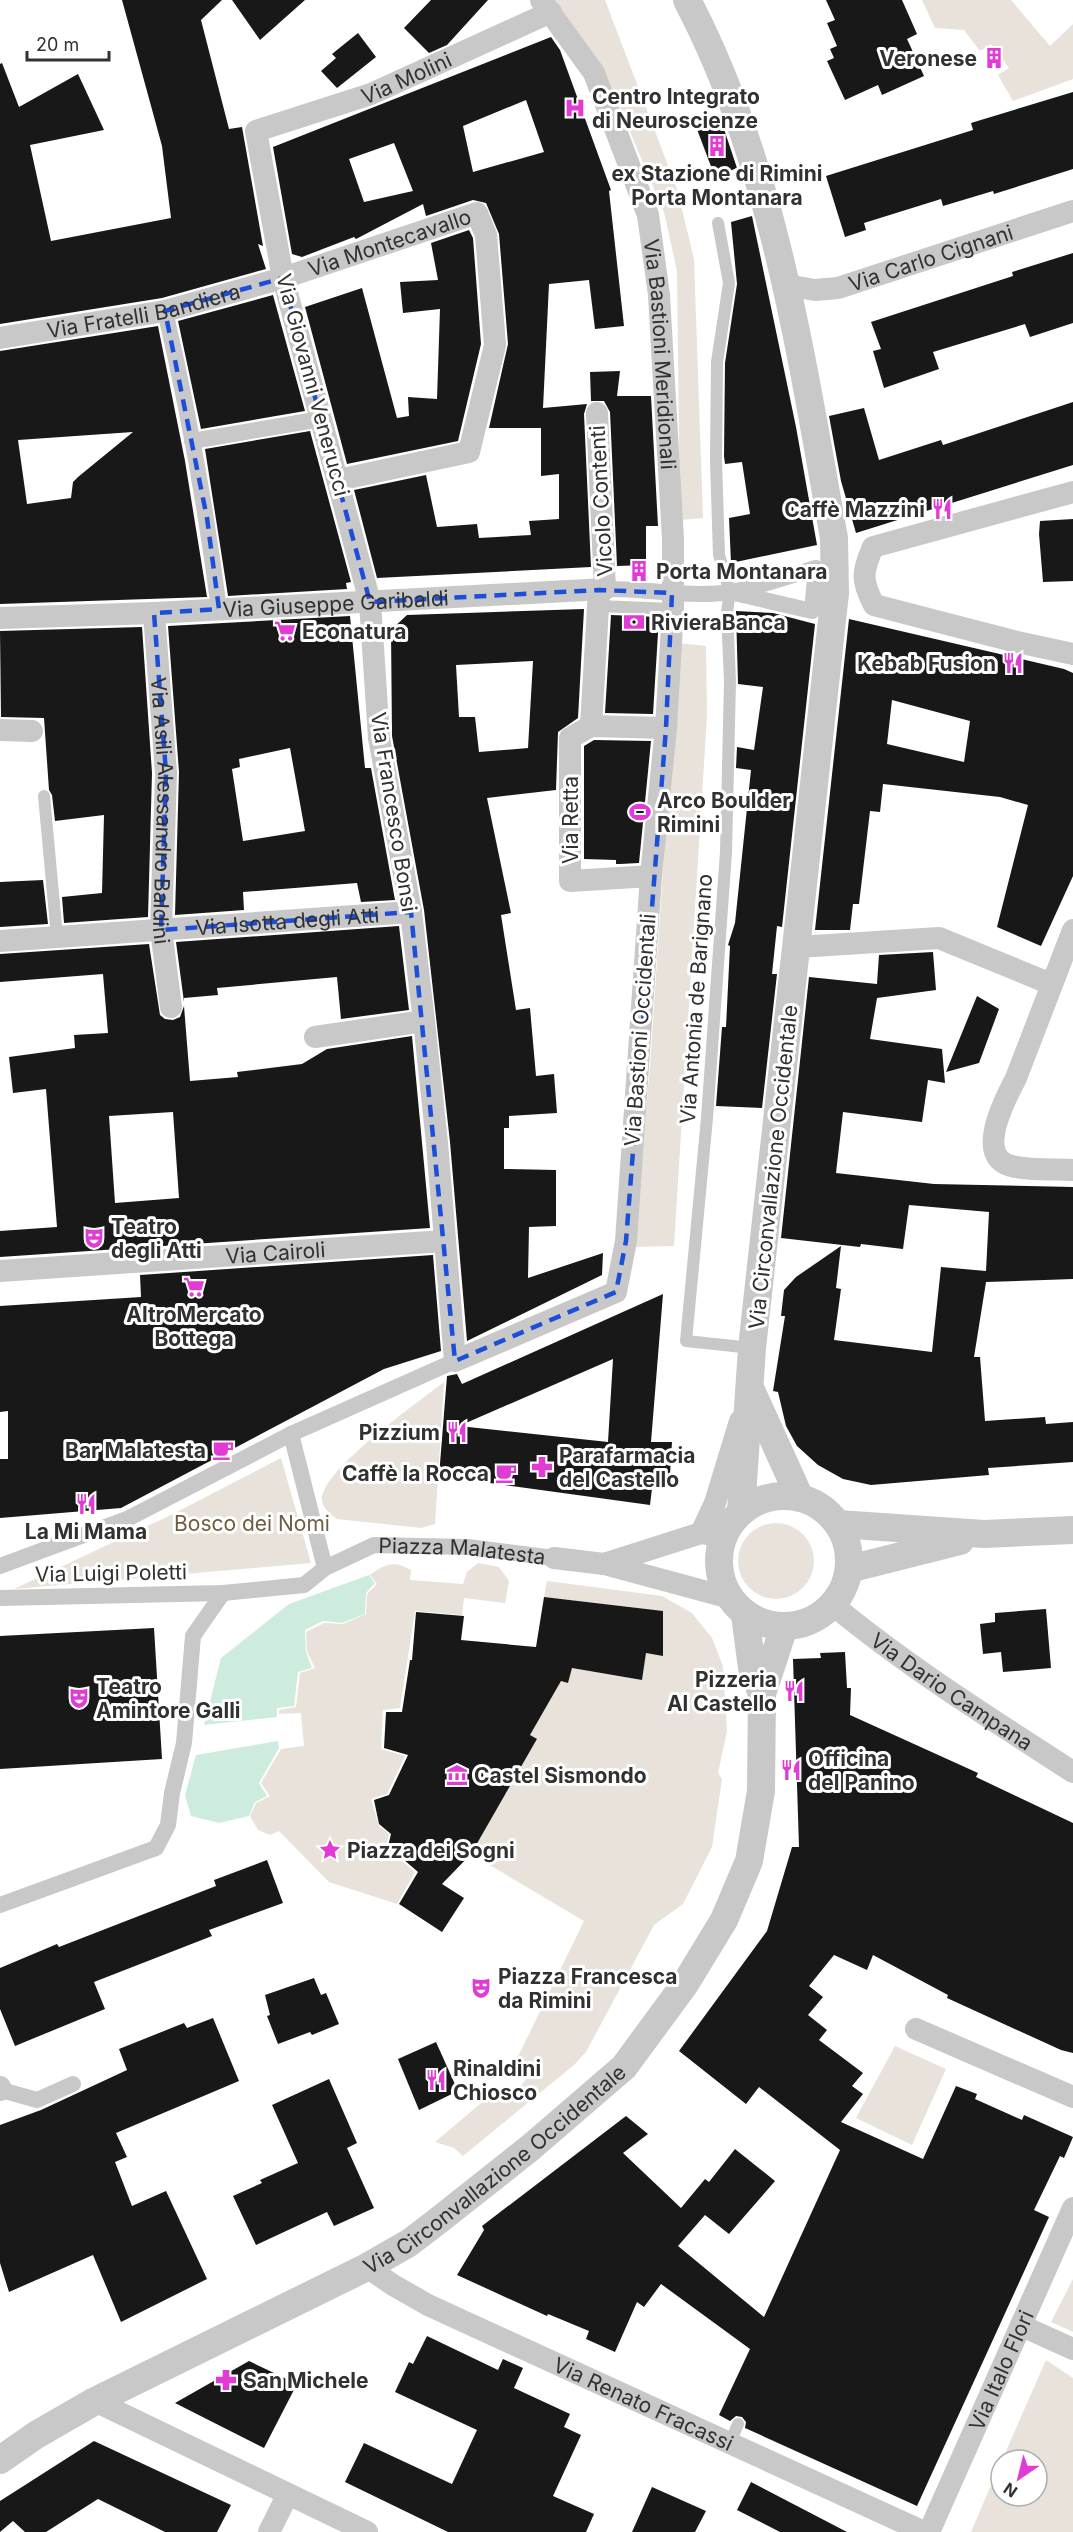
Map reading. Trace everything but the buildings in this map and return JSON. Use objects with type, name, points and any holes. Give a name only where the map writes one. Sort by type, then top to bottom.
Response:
[{"type":"street","name":"Via Circonvallazione Occidentale","points":[[687,0],[734,106],[757,169],[786,285],[834,538],[826,564],[835,593],[798,947],[752,1348],[741,1512]]},
{"type":"street","name":"Via Molini","points":[[255,131],[371,94],[546,6]]},
{"type":"street","name":"Via Bastioni Meridionali","points":[[546,6],[594,73],[648,215],[659,295],[673,539],[673,601]]},
{"type":"street","name":"Via Giovanni Venerucci","points":[[255,131],[283,278],[370,602]]},
{"type":"street","name":"Via Carlo Cignani","points":[[786,285],[815,290],[838,288],[1073,211]]},
{"type":"street","name":"Via Montecavallo","points":[[283,278],[477,213],[486,235],[495,345],[469,452],[338,480]]},
{"type":"street","name":"Via Fratelli Bandiera","points":[[0,338],[165,310],[283,278]]},
{"type":"street","points":[[165,310],[181,377],[207,518],[219,609]]},
{"type":"street","name":"Vicolo Contenti","points":[[597,414],[601,595]]},
{"type":"street","points":[[192,441],[321,418]]},
{"type":"street","points":[[1073,492],[873,547],[863,568],[865,587],[874,605],[1073,654]]},
{"type":"street","points":[[730,592],[826,564]]},
{"type":"street","points":[[730,592],[812,610],[826,564]]},
{"type":"street","name":"Via Giuseppe Garibaldi","points":[[0,618],[370,602],[601,595],[657,590],[673,601],[730,592]]},
{"type":"street","points":[[601,595],[591,726],[666,728]]},
{"type":"street","name":"Via Bastioni Occidentali","points":[[455,1361],[616,1292],[626,1241],[651,876],[666,728],[673,601]]},
{"type":"street","name":"Via Francesco Bonsi","points":[[370,602],[379,738],[411,912],[424,1021],[455,1361]]},
{"type":"street","name":"Via Asili Alessandro Baldini","points":[[154,613],[166,773],[161,930],[171,1008]]},
{"type":"street","name":"Via Retta","points":[[591,726],[570,738],[570,881],[651,876]]},
{"type":"street","points":[[0,730],[32,731]]},
{"type":"street","name":"Via Isotta degli Atti","points":[[0,941],[411,912]]},
{"type":"street","points":[[1073,930],[1016,1078],[1005,1099],[993,1145],[995,1155],[1004,1163],[1014,1166],[1073,1170]]},
{"type":"street","points":[[798,947],[939,938],[1051,984]]},
{"type":"street","points":[[315,1037],[424,1021]]},
{"type":"street","name":"Via Cairoli","points":[[0,1270],[444,1241]]},
{"type":"street","points":[[325,1568],[291,1434],[455,1361]]},
{"type":"street","name":"Via Circonvallazione Occidentale","points":[[750,1388],[800,1498]]},
{"type":"street","name":"Via Circonvallazione Occidentale","points":[[712,1535],[715,1503],[750,1388]]},
{"type":"street","name":"Via Luigi Poletti","points":[[0,1566],[127,1519],[291,1434]]},
{"type":"street","points":[[769,1497],[800,1498],[828,1512],[838,1524],[849,1554],[849,1569],[845,1585],[833,1605],[814,1619],[784,1627],[768,1624],[737,1606],[722,1584],[719,1553],[712,1535],[753,1503],[769,1497]]},
{"type":"street","points":[[838,1524],[984,1534],[1073,1530]]},
{"type":"street","points":[[849,1569],[984,1534]]},
{"type":"street","name":"Piazza Malatesta","points":[[604,1564],[712,1535]]},
{"type":"street","name":"Piazza Malatesta","points":[[223,1593],[304,1585],[325,1568],[374,1545],[468,1547],[604,1564],[737,1606]]},
{"type":"street","points":[[0,1905],[156,1848],[168,1825],[172,1793],[184,1743],[193,1636],[223,1593]]},
{"type":"street","name":"Via Luigi Poletti","points":[[0,1598],[223,1593]]},
{"type":"street","name":"Via Dario Campana","points":[[833,1605],[871,1636],[952,1693],[1073,1772]]},
{"type":"street","name":"Via Circonvallazione Occidentale","points":[[737,1606],[752,1668],[762,1694]]},
{"type":"street","name":"Via Circonvallazione Occidentale","points":[[0,2460],[36,2435],[95,2401],[367,2267],[409,2243],[530,2148],[624,2067],[685,1984],[724,1920],[749,1861],[761,1791],[762,1694],[784,1627]]},
{"type":"street","points":[[916,2029],[1073,2097]]},
{"type":"street","points":[[0,2089],[36,2100],[73,2084]]},
{"type":"street","name":"Via Italo Flori","points":[[929,2532],[1073,2208]]},
{"type":"street","name":"Via Renato Fracassi","points":[[367,2267],[428,2306],[734,2434],[924,2532]]},
{"type":"street","points":[[1022,2326],[1073,2349]]},
{"type":"street","points":[[95,2401],[367,2532]]},
{"type":"street","points":[[269,2532],[288,2494]]},
{"type":"lane","points":[[718,223],[729,282],[717,362],[716,460],[719,555],[730,592]]},
{"type":"lane","name":"Via Antonia de Barignano","points":[[730,592],[727,612],[730,682],[723,915],[686,1341],[752,1348]]},
{"type":"lane","points":[[44,796],[57,937]]},
{"type":"highlighted area","points":[[283,278],[370,602],[599,590],[672,593],[666,728],[626,1241],[616,1292],[455,1361],[411,912],[161,930],[166,773],[154,613],[219,609],[207,518],[165,311]]},
{"type":"green space","points":[[549,0],[605,0],[677,189],[694,259],[703,518],[680,520],[677,271],[664,212],[603,68]]},
{"type":"green space","points":[[922,0],[1011,0],[1050,46],[1073,24],[1073,79],[1013,101],[998,75],[1009,68],[991,44],[980,51],[964,30],[935,28]]},
{"type":"green space","points":[[678,643],[706,646],[707,715],[674,1246],[633,1247],[650,1066]]},
{"type":"green space","points":[[444,1382],[435,1524],[421,1528],[337,1519],[322,1501],[325,1488],[336,1473],[372,1438]]},
{"type":"green space","name":"Bosco dei Nomi","points":[[281,1458],[311,1563],[14,1589],[171,1515]]},
{"type":"green space","points":[[769,1523],[783,1523],[797,1529],[808,1540],[814,1554],[811,1576],[803,1588],[783,1599],[769,1599],[755,1593],[744,1582],[738,1568],[738,1554],[744,1540],[755,1529]]},
{"type":"green space","points":[[478,1563],[499,1567],[509,1581],[505,1603],[464,1598],[462,1615],[415,1611],[400,1708],[383,1710],[381,1749],[405,1756],[387,1794],[371,1799],[379,1826],[389,1834],[386,1847],[415,1872],[397,1904],[329,1882],[279,1831],[270,1835],[258,1830],[250,1816],[256,1803],[270,1796],[261,1783],[281,1749],[304,1746],[301,1713],[279,1714],[279,1710],[296,1707],[300,1673],[315,1668],[307,1652],[306,1632],[324,1623],[343,1624],[366,1614],[367,1594],[377,1584],[370,1575],[380,1568],[395,1564],[411,1570],[410,1580],[463,1584],[467,1572]]},
{"type":"green space","points":[[547,1581],[662,1596],[692,1613],[712,1638],[723,1666],[727,1731],[718,1773],[722,1779],[712,1847],[683,1904],[654,1925],[586,2052],[574,2065],[463,2156],[454,2148],[435,2142],[500,2087],[513,2097],[526,2079],[511,2071],[584,1921],[471,1854],[537,1740],[530,1735],[561,1681],[568,1683],[572,1668],[642,1680],[646,1653],[663,1655],[662,1611],[544,1597]]},
{"type":"green space","points":[[895,2046],[946,2069],[912,2145],[856,2118]]},
{"type":"green space","points":[[1073,2279],[1073,2332],[1051,2322]]},
{"type":"green space","points":[[1046,2360],[1073,2378],[1073,2532],[971,2532],[989,2490],[989,2508],[1049,2508],[1049,2448],[1007,2448]]},
{"type":"shaded area","points":[[369,1575],[375,1583],[366,1593],[365,1614],[342,1623],[323,1621],[305,1630],[306,1652],[312,1668],[298,1672],[294,1706],[277,1708],[277,1717],[204,1725],[221,1658],[289,1604]]},
{"type":"shaded area","points":[[278,1741],[279,1748],[259,1783],[267,1796],[255,1802],[249,1816],[219,1823],[191,1816],[185,1795],[196,1755]]},
{"type":"place","name":"Veronese","points":[[994,58]]},
{"type":"place","name":"Centro Integrato di Neuroscienze","points":[[575,108]]},
{"type":"place","name":"ex Stazione di Rimini Porta Montanara","points":[[717,146]]},
{"type":"place","name":"Caffè Mazzini","points":[[942,509]]},
{"type":"place","name":"Porta Montanara","points":[[639,571]]},
{"type":"place","name":"RivieraBanca","points":[[634,622]]},
{"type":"place","name":"Econatura","points":[[285,631]]},
{"type":"place","name":"Kebab Fusion","points":[[1013,663]]},
{"type":"place","name":"Arco Boulder Rimini","points":[[640,812]]},
{"type":"place","name":"Teatro degli Atti","points":[[94,1238]]},
{"type":"place","name":"AltroMercato Bottega","points":[[194,1287]]},
{"type":"place","name":"Pizzium","points":[[457,1432]]},
{"type":"place","name":"Bar Malatesta","points":[[223,1450]]},
{"type":"place","name":"Parafarmacia del Castello","points":[[542,1467]]},
{"type":"place","name":"Caffè la Rocca","points":[[506,1473]]},
{"type":"place","name":"La Mi Mama","points":[[86,1504]]},
{"type":"place","name":"Pizzeria Al Castello","points":[[794,1691]]},
{"type":"place","name":"Teatro Amintore Galli","points":[[79,1698]]},
{"type":"place","name":"Officina del Panino","points":[[791,1770]]},
{"type":"place","name":"Castel Sismondo","points":[[457,1775]]},
{"type":"place","name":"Piazza dei Sogni","points":[[330,1850]]},
{"type":"place","name":"Piazza Francesca da Rimini","points":[[481,1988]]},
{"type":"place","name":"Rinaldini Chiosco","points":[[436,2080]]},
{"type":"place","name":"San Michele","points":[[226,2380]]}]
